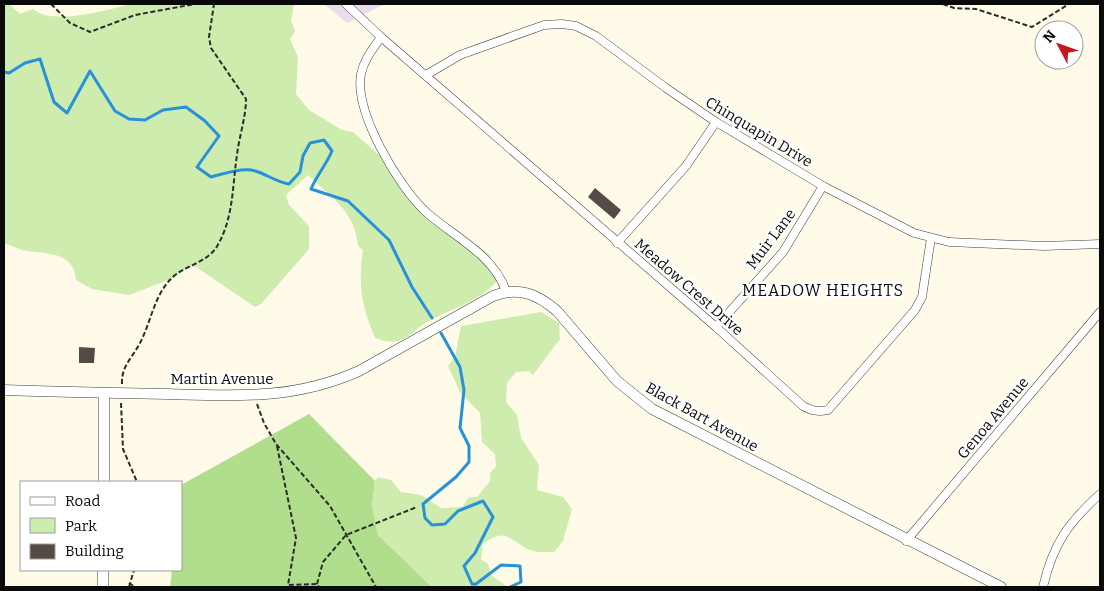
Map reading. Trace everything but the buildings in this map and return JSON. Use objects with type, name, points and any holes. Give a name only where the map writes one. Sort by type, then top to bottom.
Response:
[{"type":"street","name":"Meadow Crest Drive","points":[[346,4],[381,37],[716,327],[803,406],[819,412],[828,410],[915,310],[922,297],[931,238]]},
{"type":"street","name":"Chinquapin Drive","points":[[426,75],[460,55],[544,25],[562,24],[576,26],[596,36],[716,122],[823,186],[894,224],[931,238],[949,242],[1044,246],[1100,244]]},
{"type":"street","points":[[381,37],[369,54],[361,74],[361,98],[368,121],[396,174],[416,202],[488,261],[502,278],[506,291]]},
{"type":"street","points":[[617,243],[686,166],[716,122]]},
{"type":"street","name":"Muir Lane","points":[[716,327],[783,252],[823,186]]},
{"type":"street","name":"Martin Avenue","points":[[4,390],[254,396],[297,392],[338,380],[380,360],[476,304],[506,291]]},
{"type":"street","name":"Black Bart Avenue","points":[[506,291],[524,291],[547,302],[574,328],[617,381],[652,409],[906,541],[1000,587]]},
{"type":"street","name":"Genoa Avenue","points":[[906,541],[1100,312]]},
{"type":"street","points":[[104,393],[104,481]]},
{"type":"street","points":[[1043,587],[1051,557],[1058,543],[1075,516],[1100,494]]},
{"type":"street","points":[[103,571],[103,587]]},
{"type":"path","points":[[51,4],[70,23],[90,32],[135,15],[195,4]]},
{"type":"path","points":[[137,481],[123,450],[121,376],[126,362],[140,344],[155,303],[175,276],[206,258],[215,249],[227,225],[232,204],[236,157],[246,108],[246,99],[241,89],[211,48],[209,37],[214,4]]},
{"type":"path","points":[[943,4],[954,8],[976,10],[1032,27],[1069,4]]},
{"type":"path","points":[[254,396],[264,423],[276,444],[330,506],[376,587]]},
{"type":"path","points":[[276,444],[296,538],[287,586],[318,586],[323,562],[346,535],[417,507]]},
{"type":"path","points":[[129,587],[134,571]]},
{"type":"path","points":[[130,583],[135,587]]},
{"type":"shaded area","points":[[324,4],[385,4],[347,23]]},
{"type":"green space","points":[[4,4],[9,4],[20,14],[33,9],[42,14],[66,16],[94,13],[131,4],[294,4],[291,20],[295,32],[290,39],[298,57],[296,94],[309,110],[342,130],[353,132],[387,162],[390,173],[431,212],[453,239],[478,246],[490,255],[497,281],[482,294],[427,322],[401,340],[388,341],[375,338],[362,295],[363,250],[358,246],[352,223],[341,206],[308,175],[286,195],[289,205],[309,226],[309,249],[261,304],[255,307],[196,267],[187,268],[176,277],[129,295],[92,289],[76,280],[70,264],[59,256],[24,250],[4,243]]},
{"type":"green space","points":[[541,312],[559,323],[560,339],[533,375],[529,371],[516,372],[507,383],[506,402],[517,415],[521,438],[539,465],[537,490],[563,497],[572,509],[563,541],[554,552],[538,552],[530,550],[508,537],[498,536],[483,544],[481,559],[488,564],[491,575],[508,587],[432,587],[378,535],[372,506],[375,481],[378,477],[391,480],[401,492],[421,495],[441,508],[462,507],[469,497],[477,497],[490,481],[490,473],[496,466],[495,454],[482,442],[480,413],[460,392],[448,366],[455,357],[461,326]]},
{"type":"green space","points":[[309,414],[375,481],[372,506],[378,535],[432,587],[170,587],[172,571],[182,571],[182,484]]},
{"type":"waterway","points":[[4,72],[9,73],[25,63],[40,59],[54,102],[67,113],[90,71],[115,111],[129,119],[145,120],[163,110],[186,107],[205,121],[219,136],[197,167],[211,177],[236,171],[251,170],[289,184],[300,172],[303,156],[310,143],[324,140],[332,151],[311,189],[348,201],[389,240],[412,287],[432,318]]},
{"type":"waterway","points":[[441,333],[460,367],[464,390],[460,428],[469,446],[469,462],[456,477],[423,504],[425,518],[432,525],[445,524],[458,511],[483,501],[493,517],[475,553],[464,566],[472,584],[476,584],[501,565],[520,566],[521,582],[510,587]]},
{"type":"district","name":"MEADOW HEIGHTS","points":[[823,290]]}]
